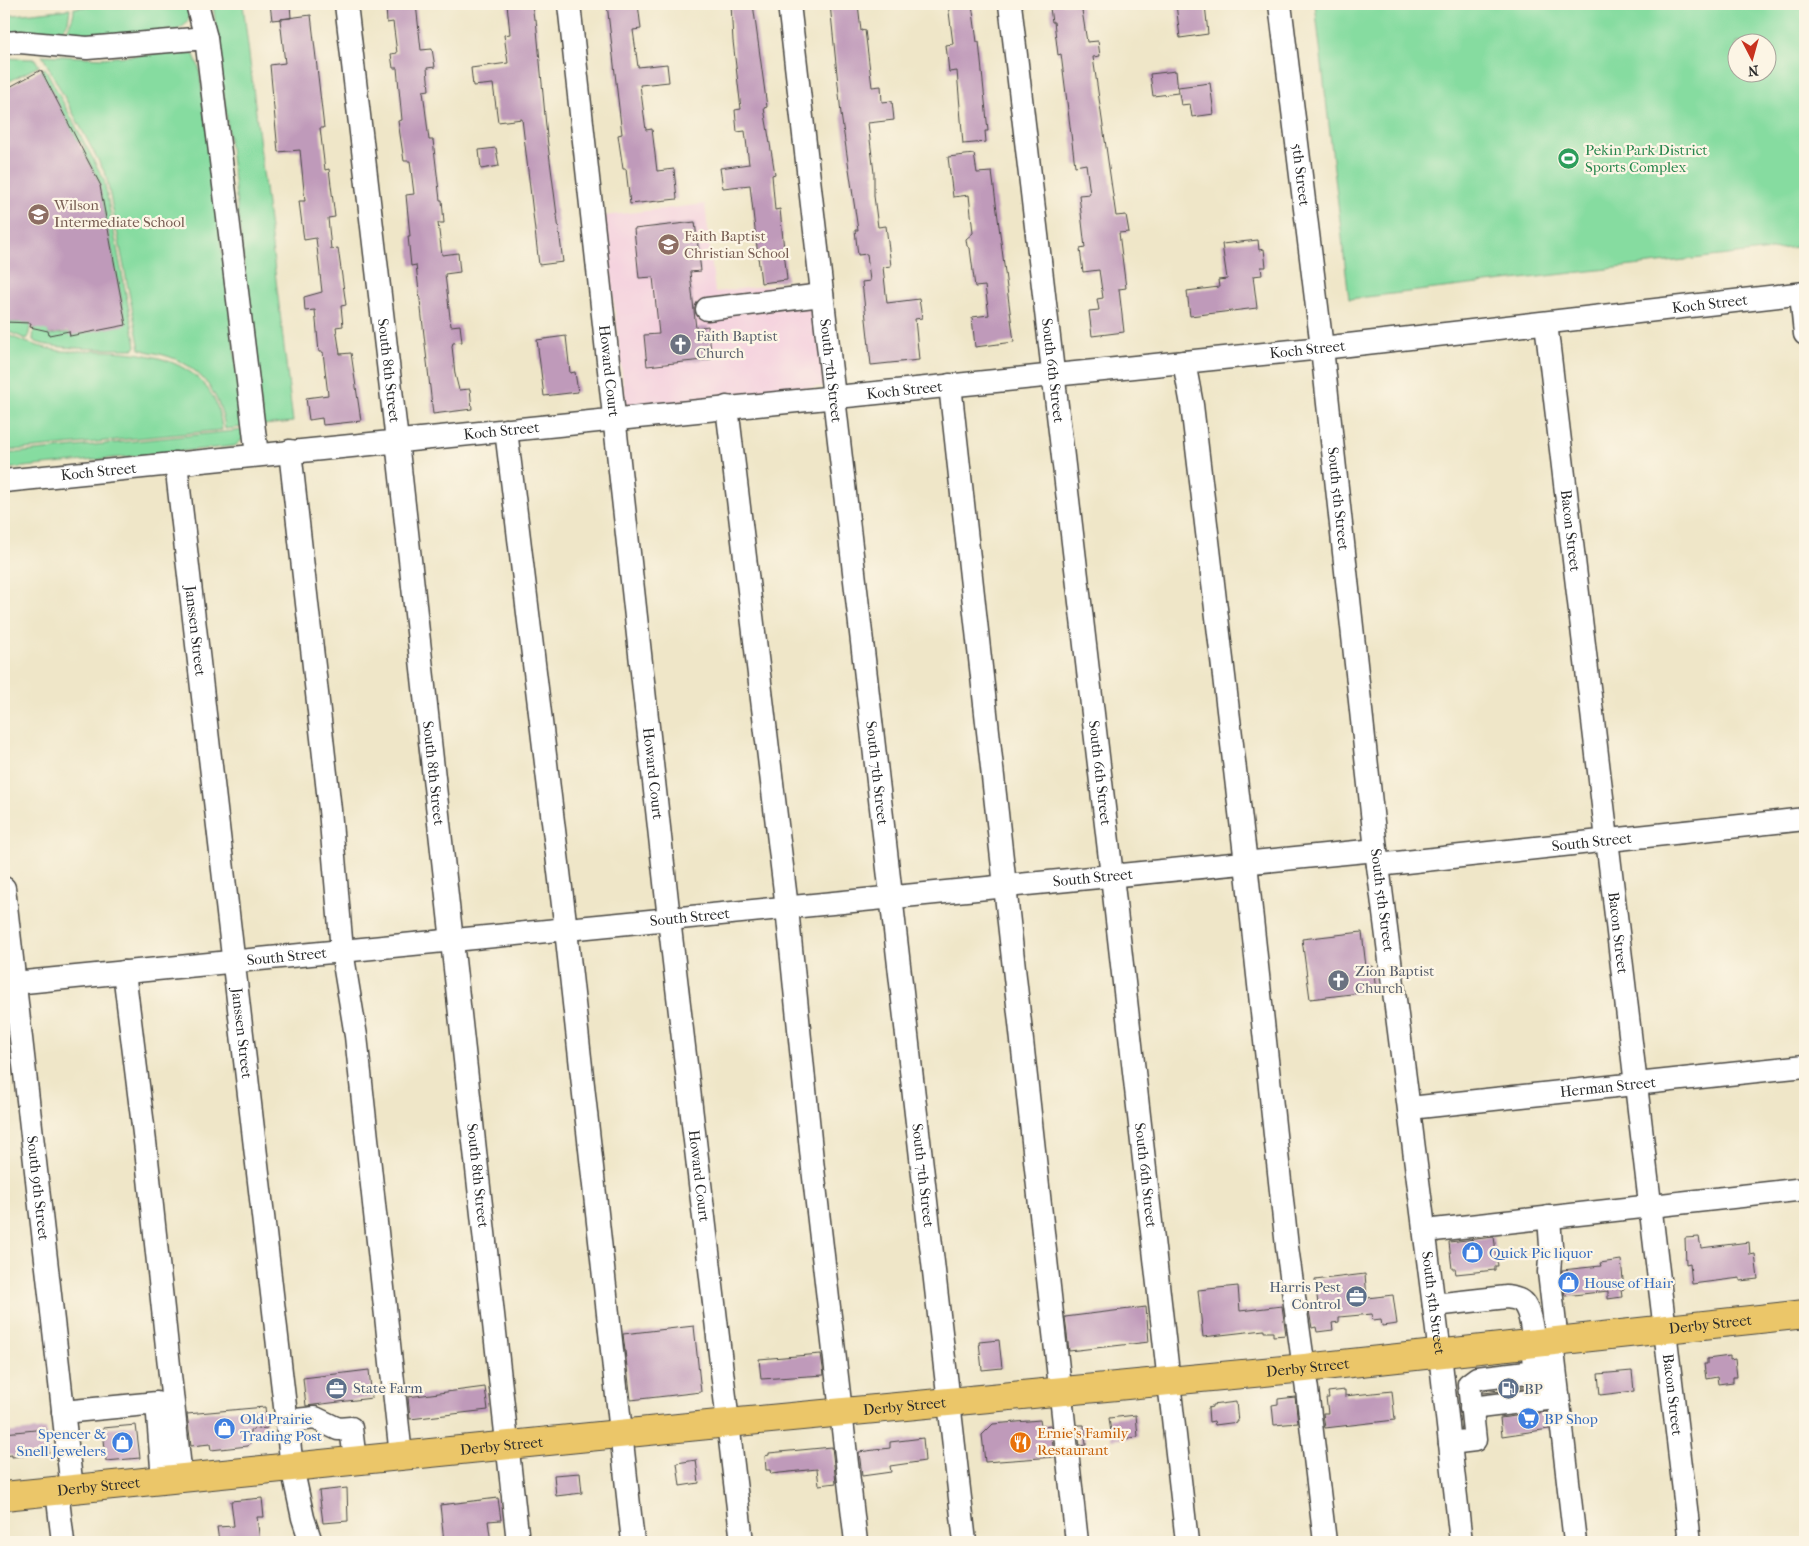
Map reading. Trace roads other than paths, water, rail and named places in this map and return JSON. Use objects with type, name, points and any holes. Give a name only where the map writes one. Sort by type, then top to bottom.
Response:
[{"type":"main road","name":"Derby Street","points":[[4,1496],[840,1412],[1169,1382],[1805,1314]]},
{"type":"street","points":[[197,4],[206,38],[256,455]]},
{"type":"street","name":"South 8th Street","points":[[346,4],[397,441],[518,1542]]},
{"type":"street","name":"Howard Court","points":[[569,4],[616,419],[669,919],[742,1542]]},
{"type":"street","name":"South 7th Street","points":[[788,4],[964,1542]]},
{"type":"street","name":"South 6th Street","points":[[1010,4],[1112,876],[1187,1542]]},
{"type":"street","name":"5th Street","points":[[1280,4],[1322,348]]},
{"type":"street","points":[[4,44],[20,42],[87,48],[206,38]]},
{"type":"street","points":[[1803,294],[1805,334]]},
{"type":"street","name":"Koch Street","points":[[4,481],[1322,348],[1803,294]]},
{"type":"street","points":[[707,309],[822,295]]},
{"type":"street","name":"Bacon Street","points":[[1546,323],[1690,1542]]},
{"type":"street","name":"South 5th Street","points":[[1322,348],[1377,858],[1410,1108],[1461,1542]]},
{"type":"street","points":[[1184,362],[1192,405],[1246,863],[1287,1247],[1325,1542]]},
{"type":"street","points":[[950,385],[1077,1542]]},
{"type":"street","points":[[727,407],[787,908],[840,1412],[856,1542]]},
{"type":"street","points":[[506,430],[566,930],[633,1542]]},
{"type":"street","points":[[290,451],[330,810],[342,951],[356,1036],[401,1456]]},
{"type":"street","name":"Janssen Street","points":[[176,463],[292,1467],[303,1518],[311,1542]]},
{"type":"street","name":"South Street","points":[[9,983],[1246,863],[1377,858],[1607,841],[1805,819]]},
{"type":"street","name":"South 9th Street","points":[[4,888],[9,983],[63,1412],[65,1490],[63,1542]]},
{"type":"street","points":[[124,972],[146,1150],[172,1479]]},
{"type":"street","name":"Herman Street","points":[[1410,1108],[1805,1066]]},
{"type":"street","points":[[1425,1231],[1805,1189]]},
{"type":"street","points":[[1549,1217],[1551,1246],[1547,1343],[1575,1542]]},
{"type":"street","points":[[1434,1305],[1501,1297],[1515,1298],[1522,1302],[1527,1309],[1547,1343]]},
{"type":"street","points":[[1535,1371],[1547,1343]]},
{"type":"street","points":[[1486,1349],[1489,1376]]},
{"type":"street","points":[[1446,1405],[1471,1405],[1546,1399],[1544,1370],[1477,1378],[1469,1384],[1471,1405],[1475,1440],[1450,1443]]},
{"type":"street","points":[[63,1412],[156,1404],[172,1479]]},
{"type":"street","points":[[287,1421],[315,1418],[338,1429],[351,1428],[355,1460]]},
{"type":"place","name":"Pekin Park District Sports Complex","points":[[1569,159]]},
{"type":"place","name":"Wilson Intermediate School","points":[[38,214]]},
{"type":"place","name":"Faith Baptist Christian School","points":[[668,245]]},
{"type":"place","name":"Faith Baptist Church","points":[[680,345]]},
{"type":"place","name":"Zion Baptist Church","points":[[1339,980]]},
{"type":"place","name":"Quick Pic liquor","points":[[1473,1253]]},
{"type":"place","name":"House of Hair","points":[[1568,1283]]},
{"type":"place","name":"Harris Pest Control","points":[[1357,1296]]},
{"type":"place","name":"State Farm","points":[[337,1388]]},
{"type":"place","name":"BP","points":[[1508,1389]]},
{"type":"place","name":"BP Shop","points":[[1528,1419]]},
{"type":"place","name":"Old Prairie Trading Post","points":[[224,1428]]},
{"type":"place","name":"Ernie's Family Restaurant","points":[[1021,1442]]},
{"type":"place","name":"Spencer & Snell Jewelers","points":[[122,1443]]}]
